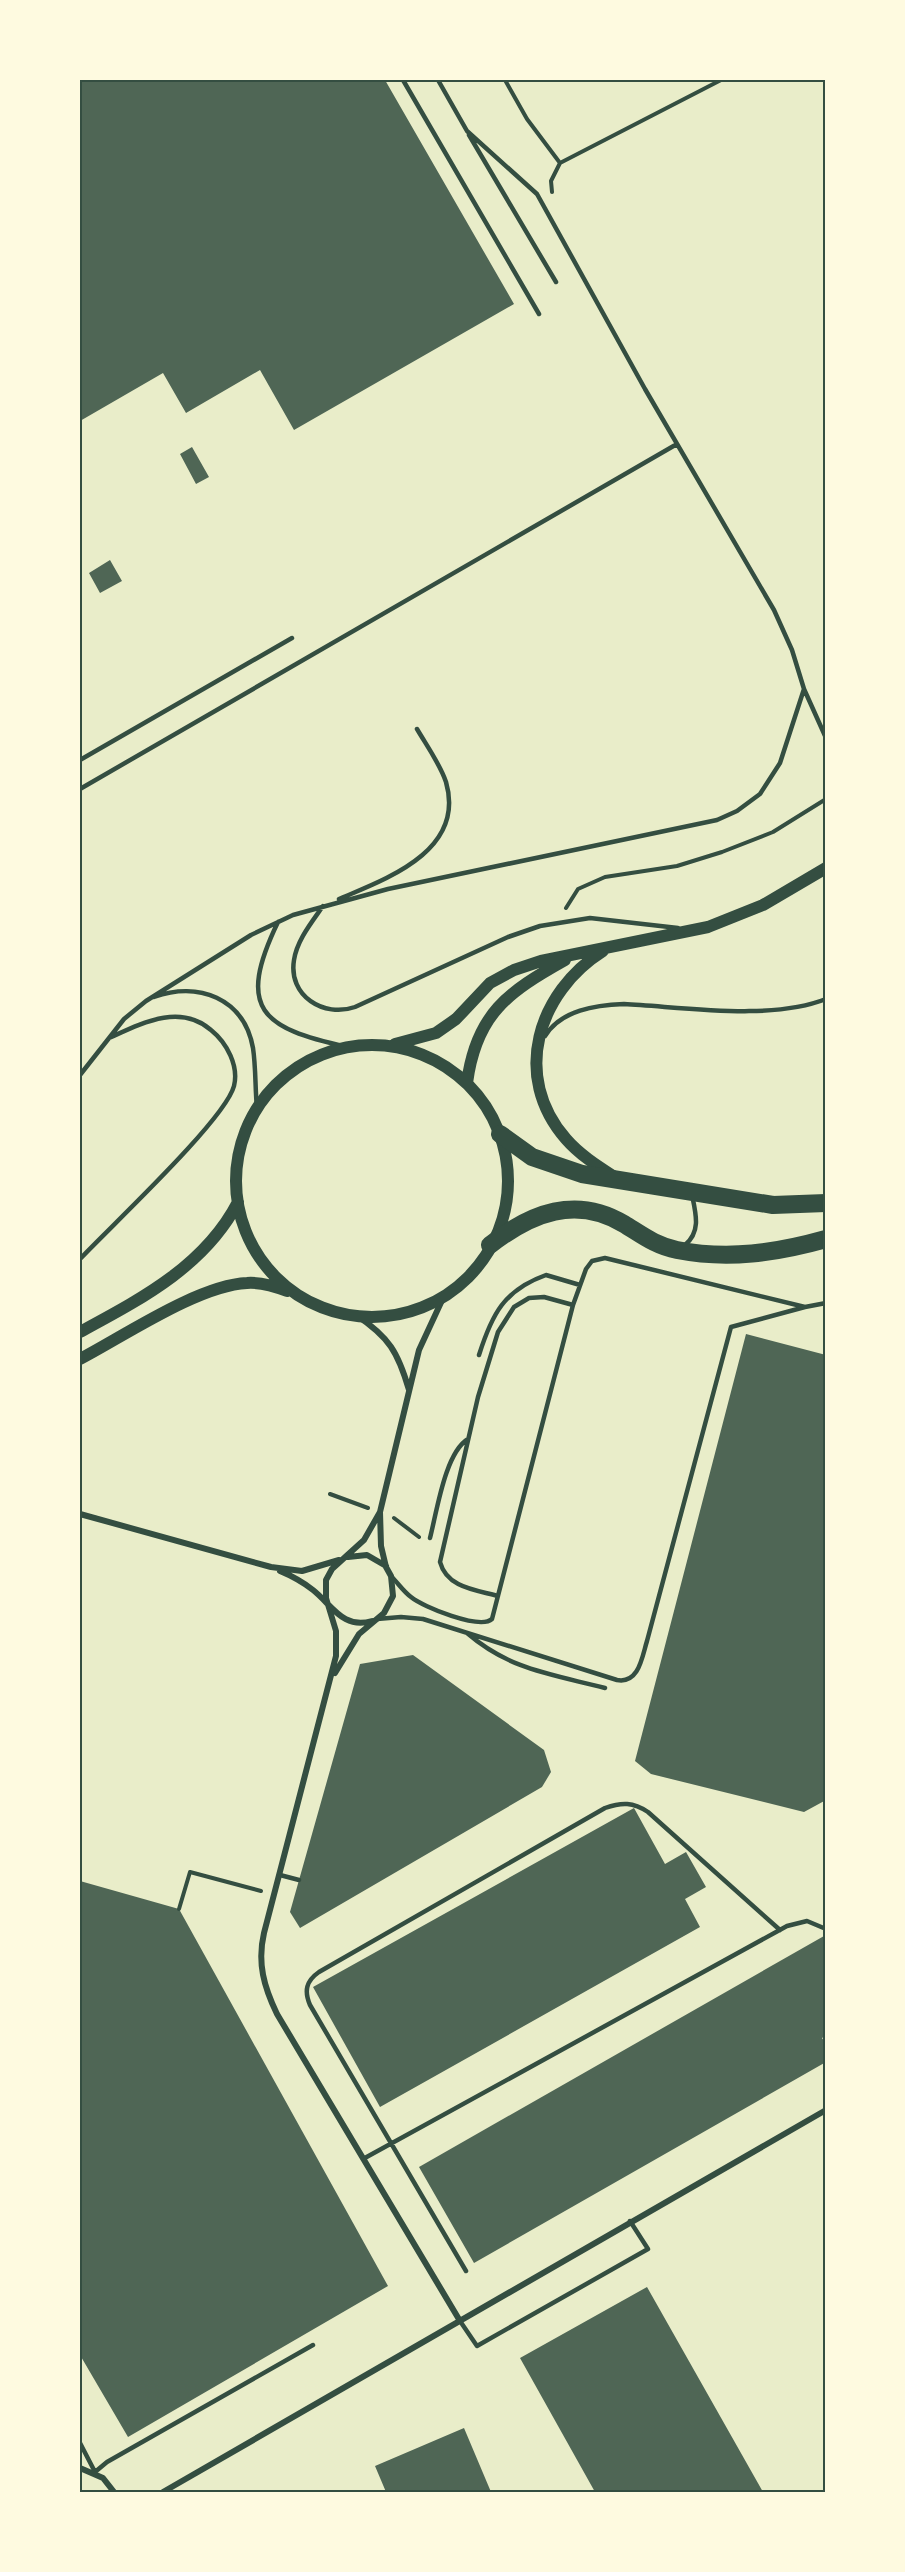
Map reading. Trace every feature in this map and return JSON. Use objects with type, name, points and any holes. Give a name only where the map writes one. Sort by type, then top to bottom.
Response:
[{"type":"highway","points":[[500,1134],[523,1153],[582,1174],[772,1205],[825,1203]]},
{"type":"highway","points":[[490,1245],[519,1224],[543,1213],[566,1208],[604,1214],[651,1242],[678,1250],[742,1256],[825,1239]]},
{"type":"main road","points":[[388,1046],[414,1052],[436,1061],[467,1083],[488,1109],[500,1134],[509,1165],[510,1183],[504,1216],[490,1245],[467,1277],[444,1296],[404,1312],[356,1315],[326,1309],[296,1293],[274,1275],[261,1259],[243,1223],[236,1191],[238,1159],[257,1108],[271,1090],[290,1073],[321,1055],[347,1047],[388,1046],[436,1033],[456,1019],[483,988],[506,973],[527,965],[696,930],[763,904],[825,868]]},
{"type":"main road","points":[[609,948],[574,972],[555,996],[544,1020],[538,1045],[539,1082],[551,1117],[567,1140],[591,1162],[618,1180]]},
{"type":"main road","points":[[467,1083],[474,1047],[485,1023],[499,1005],[525,983],[577,954]]},
{"type":"main road","points":[[80,1332],[133,1302],[183,1269],[211,1244],[238,1202]]},
{"type":"main road","points":[[80,1359],[181,1304],[218,1288],[257,1283],[296,1293]]},
{"type":"street","points":[[444,1296],[422,1341],[380,1512],[370,1532],[332,1569],[326,1580],[337,1643],[330,1682],[261,1945],[261,1968],[267,1993],[460,2321]]},
{"type":"street","points":[[356,1315],[379,1330],[392,1346],[401,1363],[410,1393]]},
{"type":"street","points":[[330,1682],[349,1648],[374,1620],[384,1613],[393,1596],[392,1576],[386,1567],[380,1536],[380,1512]]},
{"type":"street","points":[[80,1514],[272,1567],[303,1572],[345,1558],[367,1555],[386,1567]]},
{"type":"street","points":[[272,1567],[306,1584],[346,1620],[365,1623],[374,1620]]},
{"type":"street","points":[[163,2493],[825,2110]]},
{"type":"street","points":[[80,2468],[95,2472],[103,2478],[114,2493]]},
{"type":"lane","points":[[403,80],[539,314]]},
{"type":"lane","points":[[438,80],[556,282]]},
{"type":"lane","points":[[467,131],[537,194],[677,444],[774,610],[792,650],[804,689],[825,738]]},
{"type":"lane","points":[[80,789],[677,444]]},
{"type":"lane","points":[[80,760],[292,638]]},
{"type":"lane","points":[[696,930],[590,918],[558,922],[516,933],[355,1007],[336,1012],[307,1000],[293,972],[297,948],[323,906],[388,889],[717,820],[747,804],[769,783],[789,739],[804,689]]},
{"type":"lane","points":[[80,1075],[129,1014],[146,1001],[251,935],[404,870],[426,854],[438,838],[445,820],[447,787],[439,767],[417,729]]},
{"type":"lane","points":[[278,922],[267,945],[259,972],[259,995],[269,1017],[290,1032],[347,1047]]},
{"type":"lane","points":[[146,1001],[168,992],[195,990],[217,997],[233,1010],[246,1028],[253,1048],[257,1108]]},
{"type":"lane","points":[[538,1045],[547,1032],[563,1019],[582,1010],[601,1005],[624,1004],[770,1011],[795,1009],[825,999]]},
{"type":"lane","points":[[80,1259],[204,1131],[225,1104],[235,1078],[233,1063],[219,1037],[194,1019],[162,1017],[107,1039]]},
{"type":"lane","points":[[678,1250],[693,1238],[697,1222],[691,1191]]},
{"type":"lane","points":[[392,1576],[411,1597],[425,1606],[478,1623],[492,1619],[573,1305],[588,1264],[596,1259],[605,1258],[805,1307]]},
{"type":"lane","points":[[479,1355],[496,1311],[517,1290],[546,1275],[580,1285]]},
{"type":"lane","points":[[498,1596],[457,1584],[447,1577],[440,1562],[468,1439],[494,1343],[508,1314],[530,1298],[544,1297],[573,1305]]},
{"type":"lane","points":[[374,1620],[412,1617],[465,1631],[617,1680],[622,1681],[634,1676],[644,1649],[731,1327],[805,1307],[825,1304]]},
{"type":"lane","points":[[430,1538],[452,1457],[459,1444],[468,1439]]},
{"type":"lane","points":[[465,1631],[488,1650],[506,1660],[605,1688]]},
{"type":"lane","points":[[466,2271],[310,2005],[306,1993],[310,1980],[319,1972],[605,1808],[628,1803],[648,1812],[780,1930]]},
{"type":"lane","points":[[280,1875],[299,1880]]},
{"type":"lane","points":[[363,2159],[793,1923],[807,1921],[825,1929]]},
{"type":"lane","points":[[460,2321],[477,2346],[648,2249],[630,2221]]},
{"type":"lane","points":[[80,2443],[95,2472],[107,2462],[313,2345]]},
{"type":"path","points":[[505,80],[527,119],[560,163]]},
{"type":"path","points":[[553,196],[551,181],[560,163],[721,80]]},
{"type":"path","points":[[558,922],[578,889],[605,877],[677,866],[722,852],[773,832],[825,799]]},
{"type":"path","points":[[178,1909],[190,1872],[274,1894]]},
{"type":"building","points":[[80,80],[385,80],[514,304],[294,430],[260,370],[186,413],[163,373],[80,421]]},
{"type":"building","points":[[192,447],[209,477],[196,484],[180,454]]},
{"type":"building","points":[[110,560],[122,581],[100,593],[89,573]]},
{"type":"building","points":[[746,1334],[826,1355],[826,1800],[804,1812],[651,1774],[635,1761]]},
{"type":"building","points":[[413,1655],[544,1750],[551,1772],[542,1787],[300,1928],[290,1912],[360,1664]]},
{"type":"building","points":[[634,1808],[665,1864],[686,1852],[706,1887],[685,1899],[700,1927],[380,2107],[313,1987]]},
{"type":"building","points":[[80,1881],[179,1909],[388,2286],[128,2437],[80,2355]]},
{"type":"building","points":[[824,1936],[826,2036],[822,2038],[826,2044],[826,2062],[474,2263],[419,2167]]},
{"type":"building","points":[[647,2287],[763,2492],[595,2492],[520,2358]]},
{"type":"building","points":[[464,2428],[491,2492],[386,2492],[375,2466]]}]
